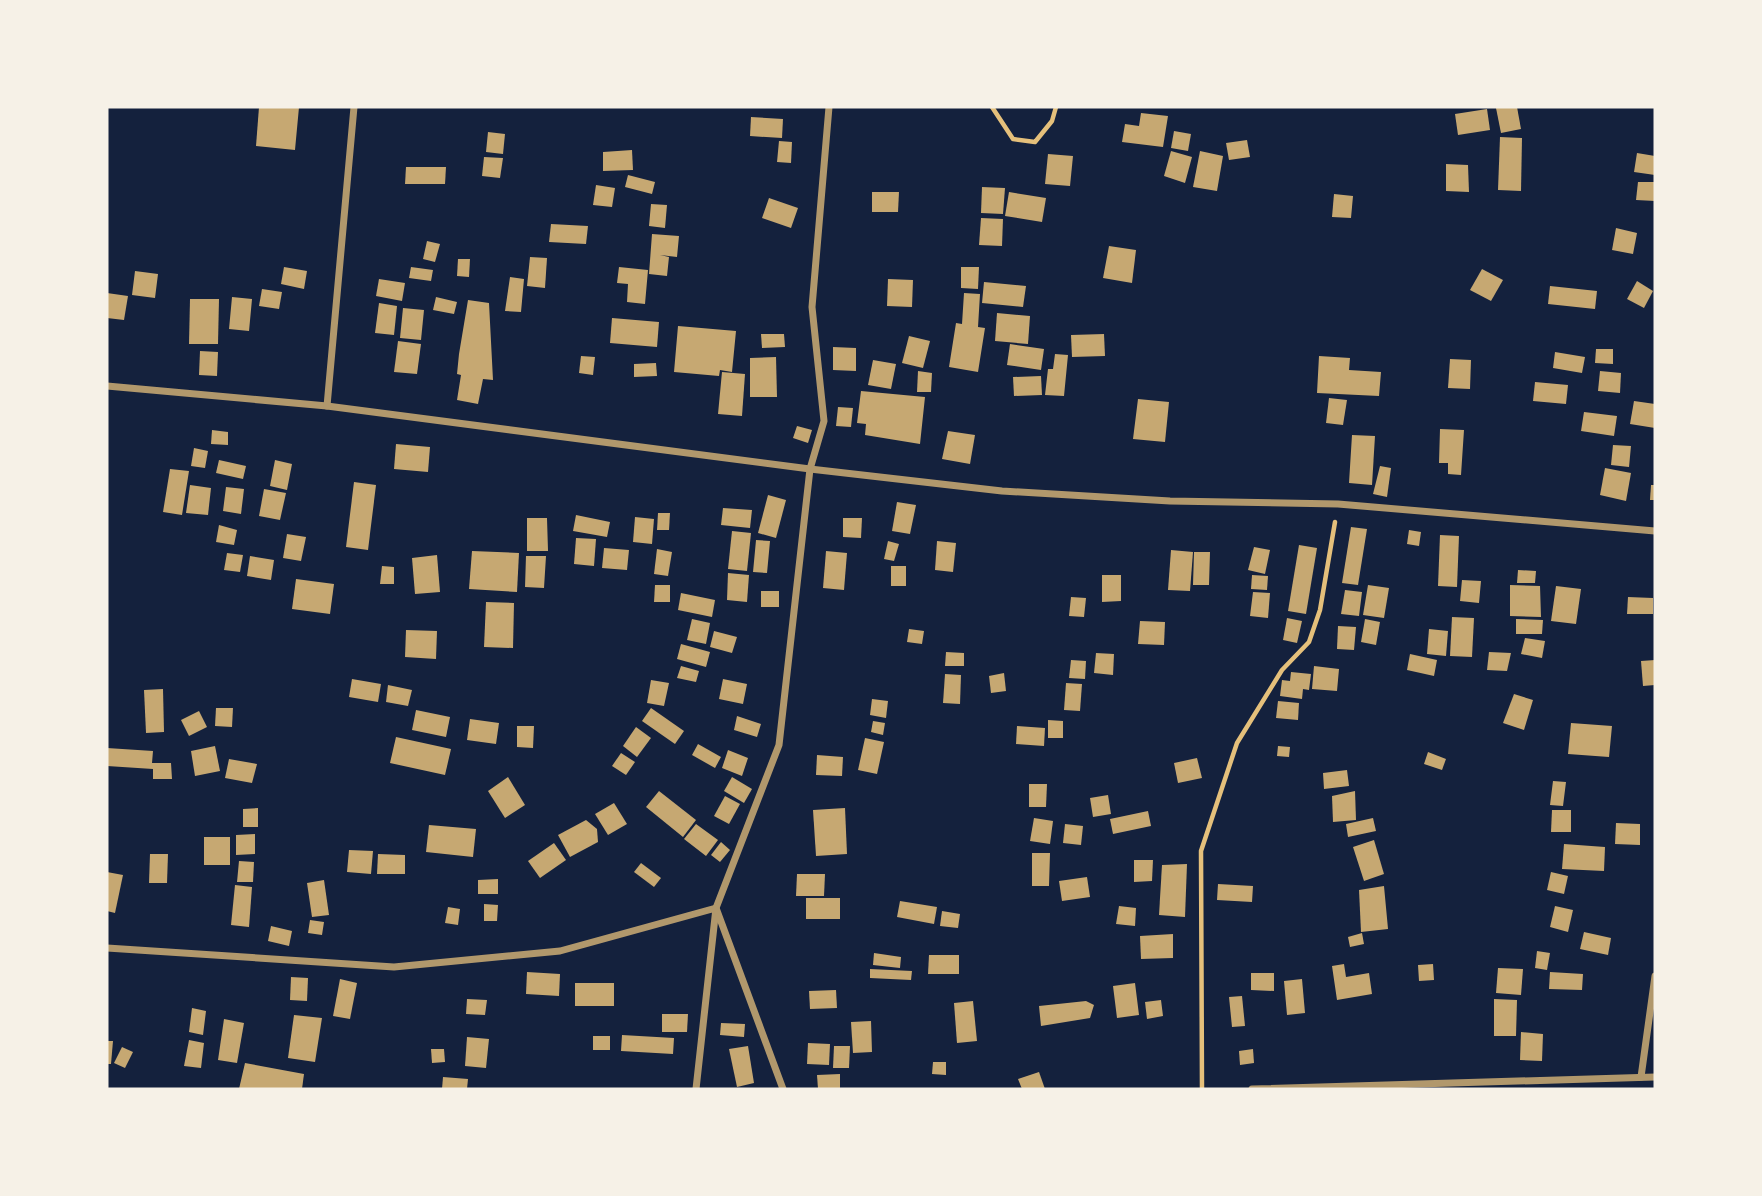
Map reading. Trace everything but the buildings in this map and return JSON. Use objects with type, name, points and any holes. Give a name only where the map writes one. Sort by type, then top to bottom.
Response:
[{"type":"street","points":[[327,406],[354,107]]},
{"type":"street","points":[[696,1089],[716,908],[779,745],[810,469],[824,421],[812,307],[829,107]]},
{"type":"street","points":[[107,386],[327,406],[810,469],[1002,491],[1170,501],[1338,503],[1655,531]]},
{"type":"street","points":[[107,947],[394,967],[560,951],[716,908]]},
{"type":"street","points":[[716,908],[783,1089]]},
{"type":"street","points":[[1642,1077],[1655,976]]},
{"type":"street","points":[[1252,1089],[1655,1077]]},
{"type":"path","points":[[992,107],[1013,139],[1035,142],[1052,121],[1056,107]]},
{"type":"path","points":[[1202,1089],[1201,851],[1237,743],[1282,670],[1309,642],[1320,610],[1338,503]]}]
